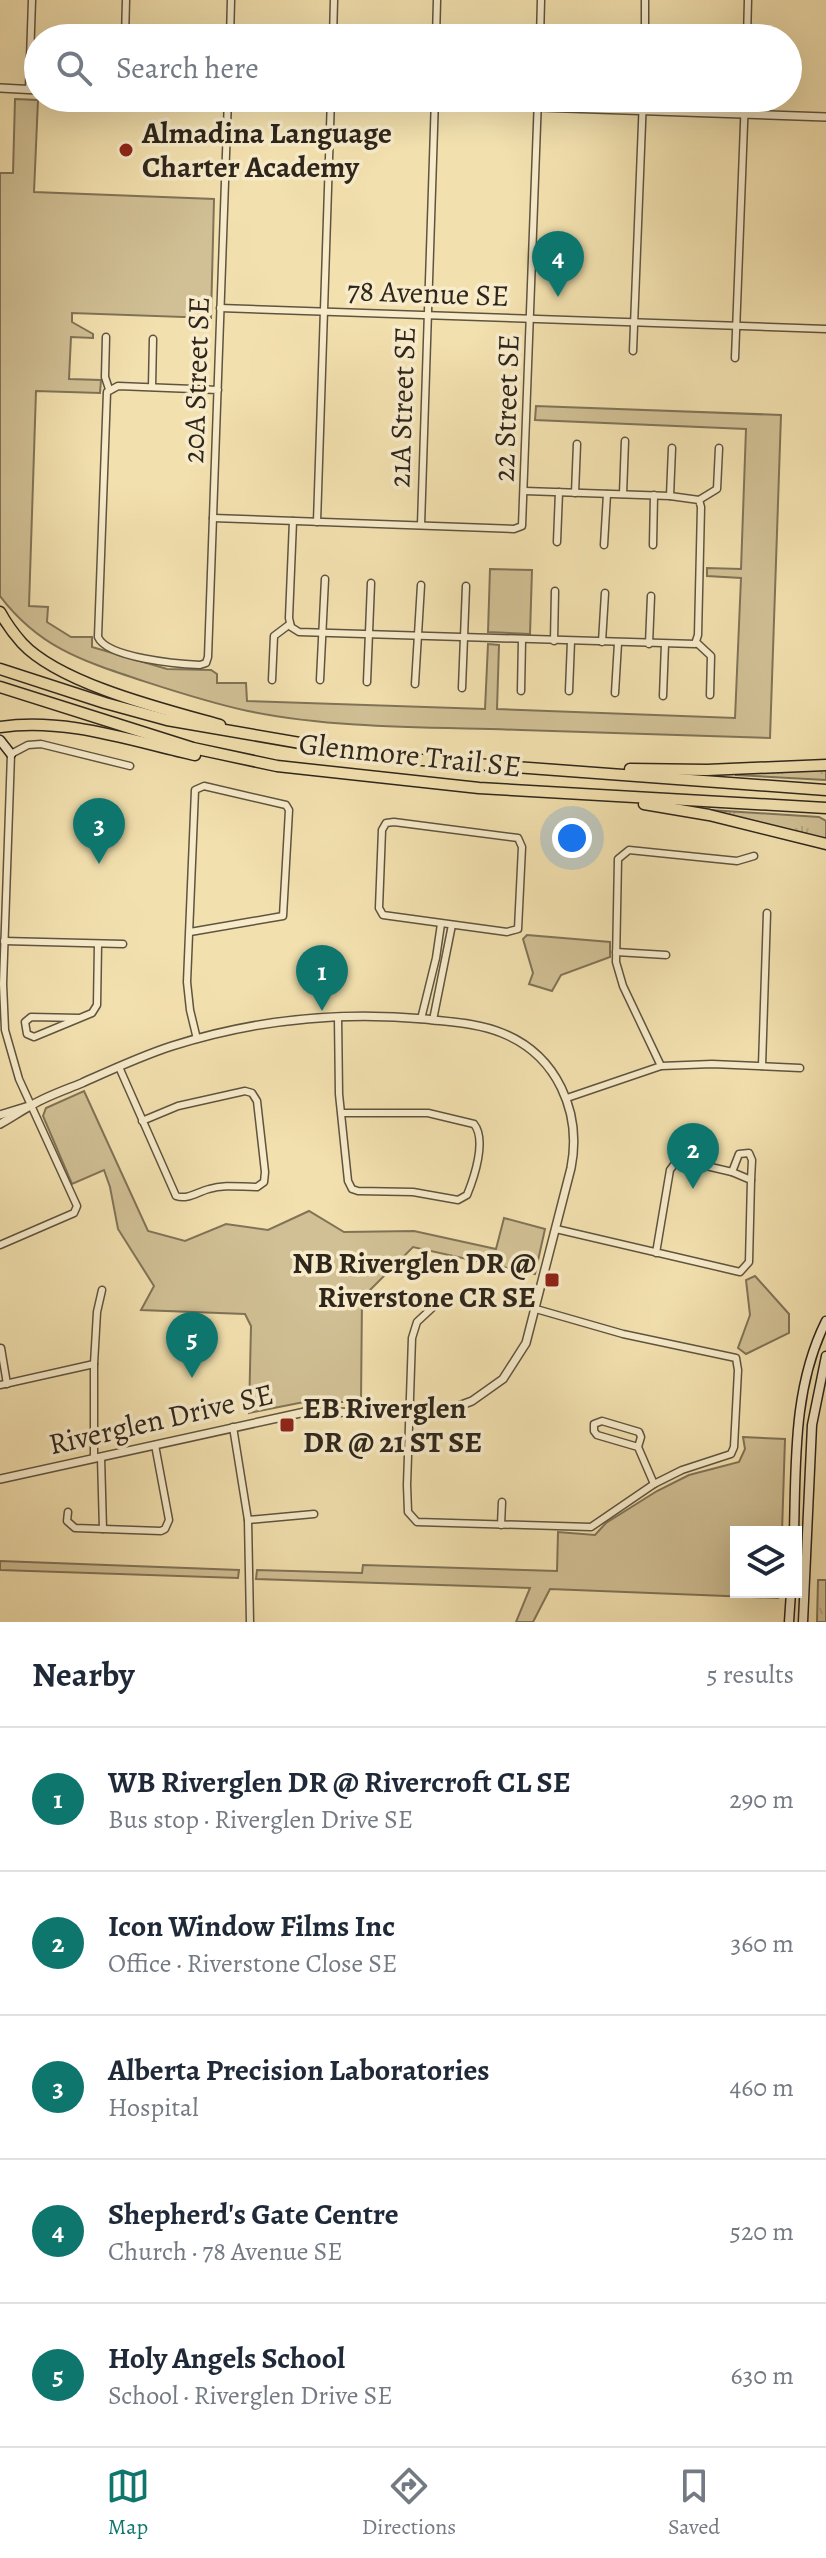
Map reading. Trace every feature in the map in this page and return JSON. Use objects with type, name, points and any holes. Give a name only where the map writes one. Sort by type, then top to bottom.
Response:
[{"type":"highway","points":[[0,612],[23,644],[63,671],[104,689],[171,711],[284,742]]},
{"type":"highway","name":"Glenmore Trail SE","points":[[0,669],[167,720],[381,757],[826,790]]},
{"type":"highway","name":"Glenmore Trail SE","points":[[0,687],[193,748],[277,766],[394,780],[595,796],[826,808]]},
{"type":"highway","points":[[0,727],[32,724],[64,727],[221,761],[277,766]]},
{"type":"highway","points":[[596,772],[826,765]]},
{"type":"highway","points":[[595,796],[709,815],[826,844]]},
{"type":"main road","points":[[0,740],[11,754]]},
{"type":"main road","points":[[794,1526],[801,1401],[807,1373],[826,1321]]},
{"type":"main road","points":[[803,1622],[812,1425],[826,1356]]},
{"type":"main road","points":[[789,1622],[791,1598]]},
{"type":"street","points":[[32,0],[33,24]]},
{"type":"street","points":[[125,24],[126,0]]},
{"type":"street","points":[[230,24],[231,0]]},
{"type":"street","points":[[333,24],[334,0]]},
{"type":"street","points":[[436,24],[437,0]]},
{"type":"street","points":[[540,24],[541,0]]},
{"type":"street","points":[[645,0],[645,24]]},
{"type":"street","points":[[747,24],[748,0]]},
{"type":"street","points":[[0,88],[24,89]]},
{"type":"street","name":"20A Street SE","points":[[109,389],[105,396],[98,640],[105,646],[158,663],[206,663],[227,112]]},
{"type":"street","points":[[317,522],[331,112]]},
{"type":"street","name":"21A Street SE","points":[[421,525],[434,112]]},
{"type":"street","name":"22 Street SE","points":[[421,525],[514,529],[522,526],[538,112]]},
{"type":"street","points":[[633,351],[643,112]]},
{"type":"street","points":[[668,112],[826,117]]},
{"type":"street","points":[[735,358],[745,115]]},
{"type":"street","name":"78 Avenue SE","points":[[220,308],[826,329]]},
{"type":"street","points":[[106,337],[105,377],[109,389],[118,386],[218,390]]},
{"type":"street","points":[[152,387],[153,339]]},
{"type":"street","points":[[623,494],[625,441]]},
{"type":"street","points":[[575,493],[577,444]]},
{"type":"street","points":[[670,496],[672,448]]},
{"type":"street","points":[[525,491],[654,495],[699,500],[717,489],[719,448]]},
{"type":"street","points":[[557,542],[559,492]]},
{"type":"street","points":[[604,545],[607,494]]},
{"type":"street","points":[[653,545],[654,495]]},
{"type":"street","points":[[699,500],[701,520],[696,642],[711,656],[710,695]]},
{"type":"street","points":[[213,518],[421,525]]},
{"type":"street","points":[[290,624],[293,521]]},
{"type":"street","points":[[320,680],[325,579]]},
{"type":"street","points":[[367,682],[371,583]]},
{"type":"street","points":[[415,684],[421,585]]},
{"type":"street","points":[[462,688],[466,586]]},
{"type":"street","points":[[554,641],[555,591]]},
{"type":"street","points":[[602,642],[605,593]]},
{"type":"street","points":[[649,644],[651,596]]},
{"type":"street","points":[[290,624],[299,632],[321,633],[649,644],[692,645],[696,642]]},
{"type":"street","points":[[272,680],[274,636],[290,624]]},
{"type":"street","points":[[521,691],[522,640]]},
{"type":"street","points":[[569,691],[571,641]]},
{"type":"street","points":[[615,693],[618,643]]},
{"type":"street","points":[[663,696],[665,644]]},
{"type":"street","points":[[0,1245],[74,1213],[77,1206],[12,1062],[5,1030],[4,941],[11,754],[28,745],[41,744],[130,766]]},
{"type":"street","points":[[190,932],[283,916],[289,810],[286,805],[197,787],[194,795],[188,999],[197,1039]]},
{"type":"street","points":[[386,823],[520,840],[518,929],[507,932],[441,924],[392,918],[380,911],[382,830],[386,823]]},
{"type":"street","points":[[661,1066],[620,979],[616,952],[617,862],[622,853],[634,850],[737,861],[754,856]]},
{"type":"street","points":[[762,1066],[767,913]]},
{"type":"street","points":[[421,1019],[441,924]]},
{"type":"street","points":[[433,1020],[452,925]]},
{"type":"street","points":[[4,941],[123,944]]},
{"type":"street","points":[[79,1018],[34,1037],[27,1034],[25,1022],[31,1017],[88,1017],[95,1009],[98,944]]},
{"type":"street","points":[[616,952],[666,955]]},
{"type":"street","points":[[338,1017],[341,1113],[348,1181],[352,1189],[413,1192],[454,1200],[467,1195],[479,1145],[479,1131],[474,1124],[428,1113],[341,1113]]},
{"type":"street","name":"Riverglen Drive SE","points":[[0,1124],[31,1106],[119,1067],[197,1039],[266,1023],[338,1017],[433,1020],[493,1030],[515,1039],[544,1062],[567,1098],[574,1131],[573,1155],[556,1229],[522,1354],[493,1388],[472,1401],[448,1410],[409,1413],[305,1412],[0,1479]]},
{"type":"street","points":[[567,1098],[661,1066],[682,1063],[800,1068]]},
{"type":"street","points":[[119,1067],[142,1121],[173,1193],[180,1197],[221,1186],[257,1187],[264,1182],[257,1101],[252,1093],[245,1091],[193,1101],[142,1121]]},
{"type":"street","name":"Riverglen Drive SE","points":[[0,1115],[31,1106]]},
{"type":"street","points":[[556,1229],[736,1272],[744,1270],[749,1262],[752,1160],[749,1153],[739,1154],[732,1172]]},
{"type":"street","points":[[656,1253],[672,1166],[681,1160],[732,1172],[751,1180]]},
{"type":"street","points":[[102,1290],[97,1312],[94,1364],[103,1529]]},
{"type":"street","points":[[432,1308],[417,1322],[412,1338],[407,1494],[408,1512],[412,1518],[423,1523],[591,1527],[654,1484],[682,1470],[731,1454],[738,1385],[736,1358],[623,1334],[536,1309]]},
{"type":"street","points":[[1,1348],[3,1385],[94,1364]]},
{"type":"street","points":[[638,1447],[597,1435],[593,1426],[602,1421],[636,1430],[641,1437],[638,1447],[654,1484]]},
{"type":"street","points":[[233,1427],[248,1520],[250,1622]]},
{"type":"street","points":[[68,1512],[69,1525],[75,1528],[161,1531],[168,1526],[155,1445]]},
{"type":"street","points":[[501,1525],[502,1502]]},
{"type":"street","points":[[248,1520],[314,1514]]},
{"type":"green space","points":[[15,99],[24,99],[24,112],[37,112],[34,192],[214,199],[211,318],[72,313],[72,322],[93,334],[93,338],[71,337],[69,379],[101,380],[100,393],[36,391],[29,606],[48,607],[47,622],[71,637],[92,637],[92,647],[167,669],[211,670],[217,674],[217,683],[246,683],[247,701],[485,709],[488,644],[499,645],[497,709],[735,718],[741,578],[707,576],[707,568],[741,569],[746,429],[535,420],[536,406],[781,415],[770,738],[384,726],[281,717],[220,704],[116,672],[79,658],[45,639],[14,613],[0,596],[0,173],[13,173]]},
{"type":"green space","points":[[490,569],[532,570],[530,634],[488,632]]},
{"type":"green space","points":[[826,769],[826,780],[736,775],[736,772]]},
{"type":"green space","points":[[710,810],[819,817],[826,821],[826,842]]},
{"type":"green space","points":[[527,935],[610,942],[610,957],[561,975],[552,991],[529,984],[533,973],[523,939]]},
{"type":"green space","points":[[84,1091],[148,1231],[185,1241],[226,1224],[268,1230],[309,1211],[344,1232],[414,1231],[496,1249],[504,1218],[545,1229],[535,1274],[413,1247],[362,1298],[361,1402],[304,1402],[249,1413],[251,1326],[245,1314],[141,1310],[154,1286],[118,1229],[104,1170],[72,1184],[43,1116],[46,1108]]},
{"type":"green space","points":[[755,1276],[789,1314],[789,1333],[746,1354],[738,1348],[750,1315],[746,1280]]},
{"type":"green space","points":[[743,1437],[785,1439],[782,1526],[730,1526],[730,1596],[550,1589],[533,1622],[516,1622],[530,1588],[256,1579],[257,1570],[362,1573],[363,1565],[557,1571],[558,1532],[595,1535],[606,1523],[657,1491],[689,1475],[739,1462],[745,1449]]},
{"type":"green space","points":[[0,1561],[239,1570],[238,1578],[0,1570]]},
{"type":"green space","points":[[818,1580],[826,1580],[826,1622],[817,1622]]},
{"type":"place","name":"Almadina Language Charter Academy","points":[[126,150]]},
{"type":"place","name":"Shepherd's Gate Centre","points":[[558,297]]},
{"type":"place","name":"Alberta Precision Laboratories","points":[[99,864]]},
{"type":"place","name":"WB Riverglen DR @ Rivercroft CL SE","points":[[322,1011]]},
{"type":"place","name":"Icon Window Films Inc","points":[[693,1189]]},
{"type":"place","name":"NB Riverglen DR @ Riverstone CR SE","points":[[552,1280]]},
{"type":"place","name":"Holy Angels School","points":[[192,1378]]},
{"type":"place","name":"EB Riverglen DR @ 21 ST SE","points":[[287,1425]]}]
